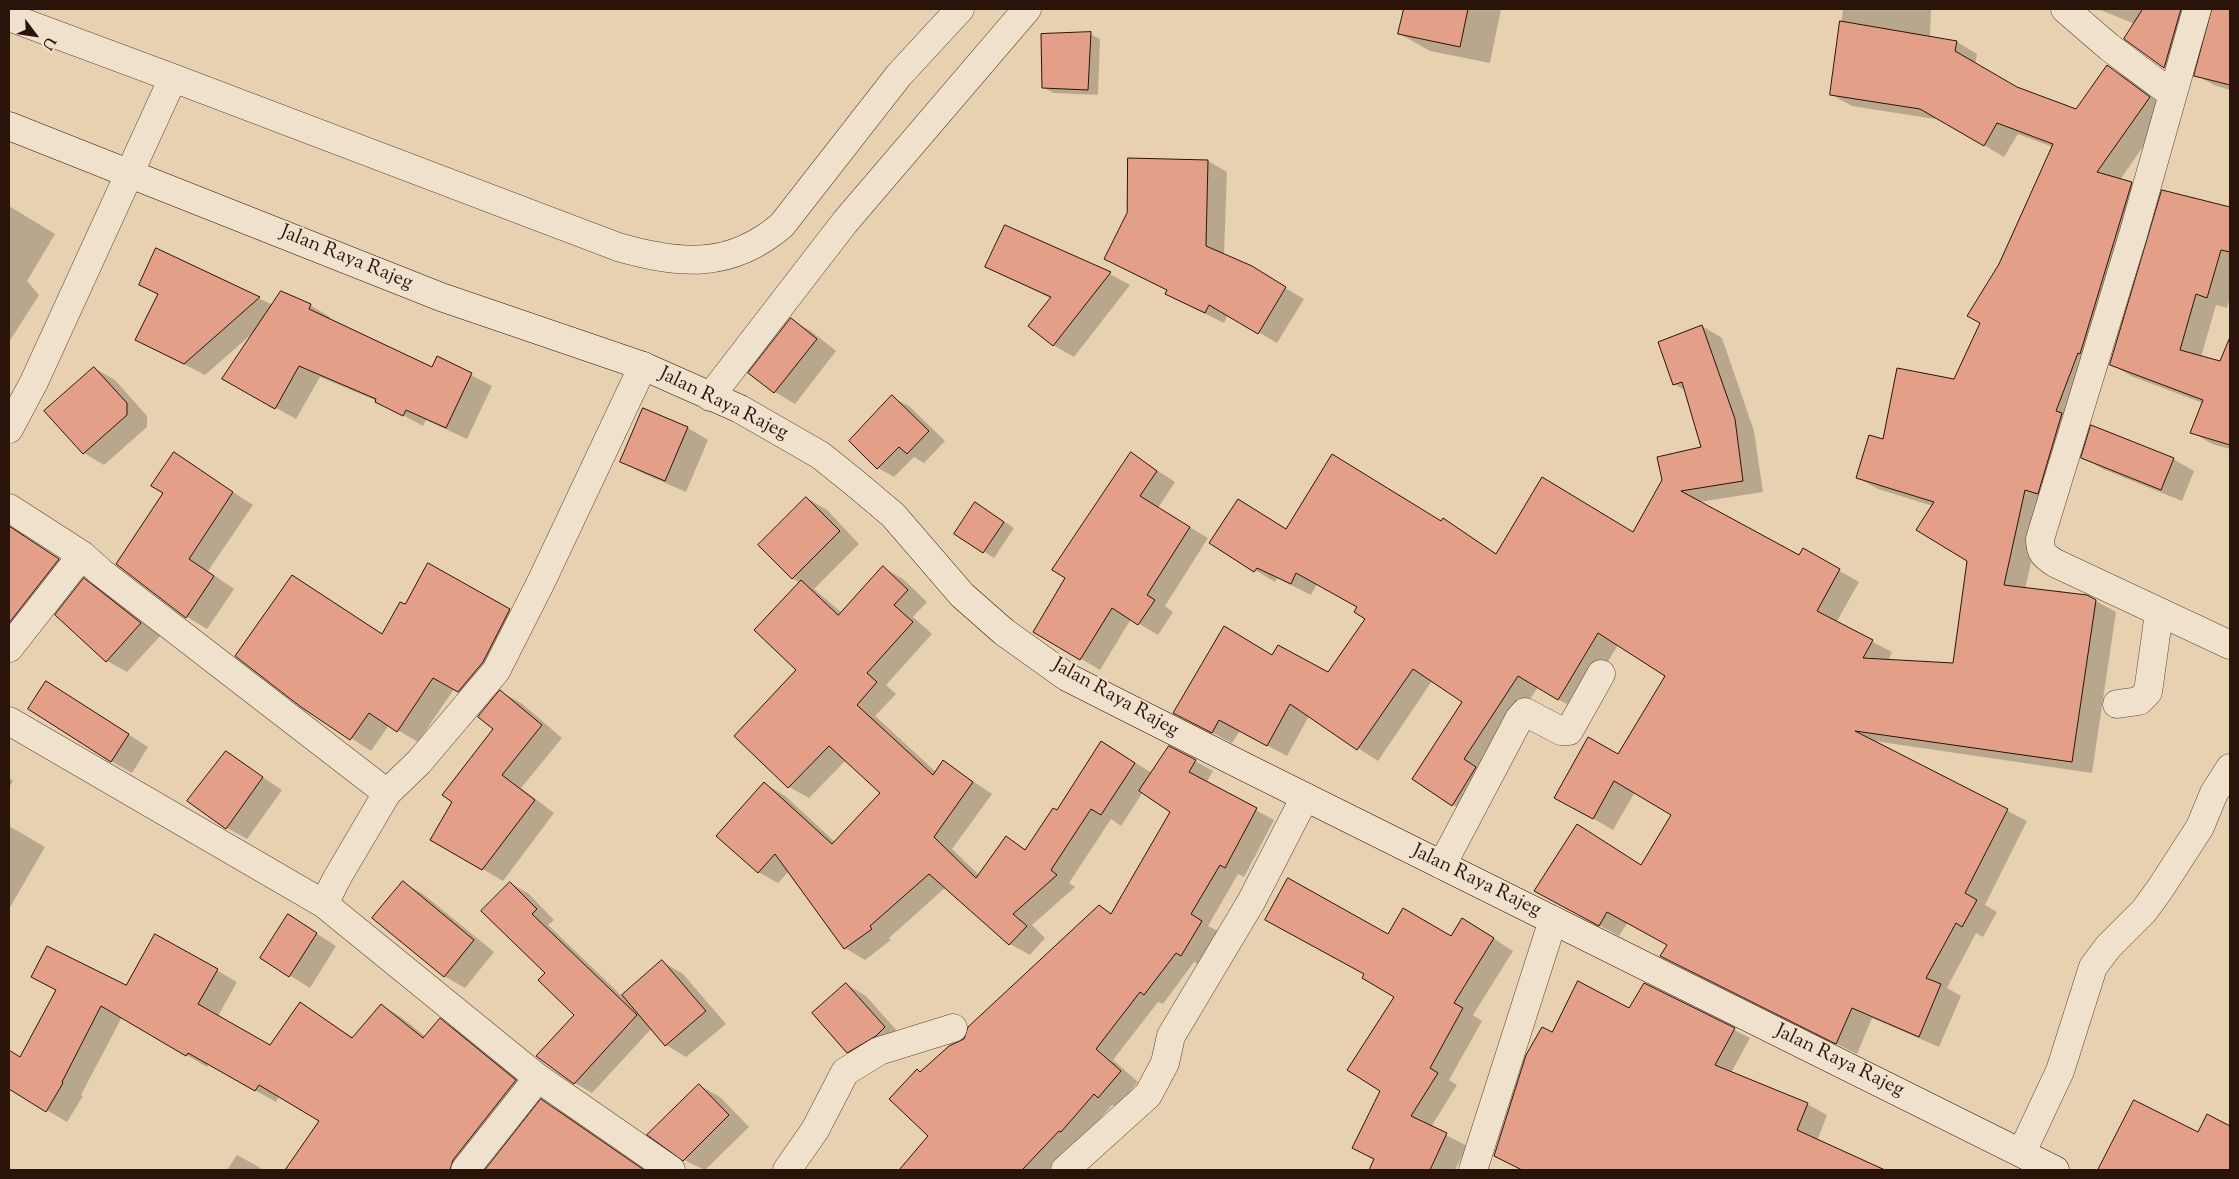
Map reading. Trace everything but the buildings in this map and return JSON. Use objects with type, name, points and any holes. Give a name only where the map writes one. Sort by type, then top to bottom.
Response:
[{"type":"street","points":[[9,17],[162,100],[618,247],[645,255],[690,261],[742,252],[764,240],[782,225],[899,75],[960,9]]},
{"type":"street","points":[[710,397],[845,222],[1027,9]]},
{"type":"street","points":[[2065,9],[2108,46],[2172,94]]},
{"type":"street","points":[[2197,9],[2133,234],[2040,539],[2040,550],[2044,557],[2230,645]]},
{"type":"street","points":[[9,429],[34,382],[162,100]]},
{"type":"street","name":"Jalan Raya Rajeg","points":[[9,126],[441,297],[643,366],[740,409],[820,456],[855,483],[893,515],[962,596],[1004,632],[1067,676],[1305,797],[2055,1170]]},
{"type":"street","points":[[324,904],[387,793],[418,762],[496,671],[542,580],[643,366]]},
{"type":"street","points":[[9,508],[82,555],[102,573],[271,706],[387,793]]},
{"type":"street","points":[[9,648],[82,555]]},
{"type":"street","points":[[2117,704],[2139,701],[2148,692],[2159,613]]},
{"type":"street","points":[[1442,865],[1518,719],[1525,712],[1561,731],[1568,731],[1600,674]]},
{"type":"street","points":[[9,721],[324,904],[538,1078],[671,1170]]},
{"type":"street","points":[[2022,1152],[2060,1071],[2093,967],[2108,947],[2144,911],[2160,889],[2200,827],[2214,794],[2230,768]]},
{"type":"street","points":[[1077,1166],[1148,1095],[1164,1064],[1171,1036],[1251,902],[1305,797]]},
{"type":"street","points":[[1474,1170],[1553,920]]},
{"type":"street","points":[[788,1170],[815,1130],[845,1072],[879,1051],[953,1028]]},
{"type":"street","points":[[465,1170],[538,1078]]}]
